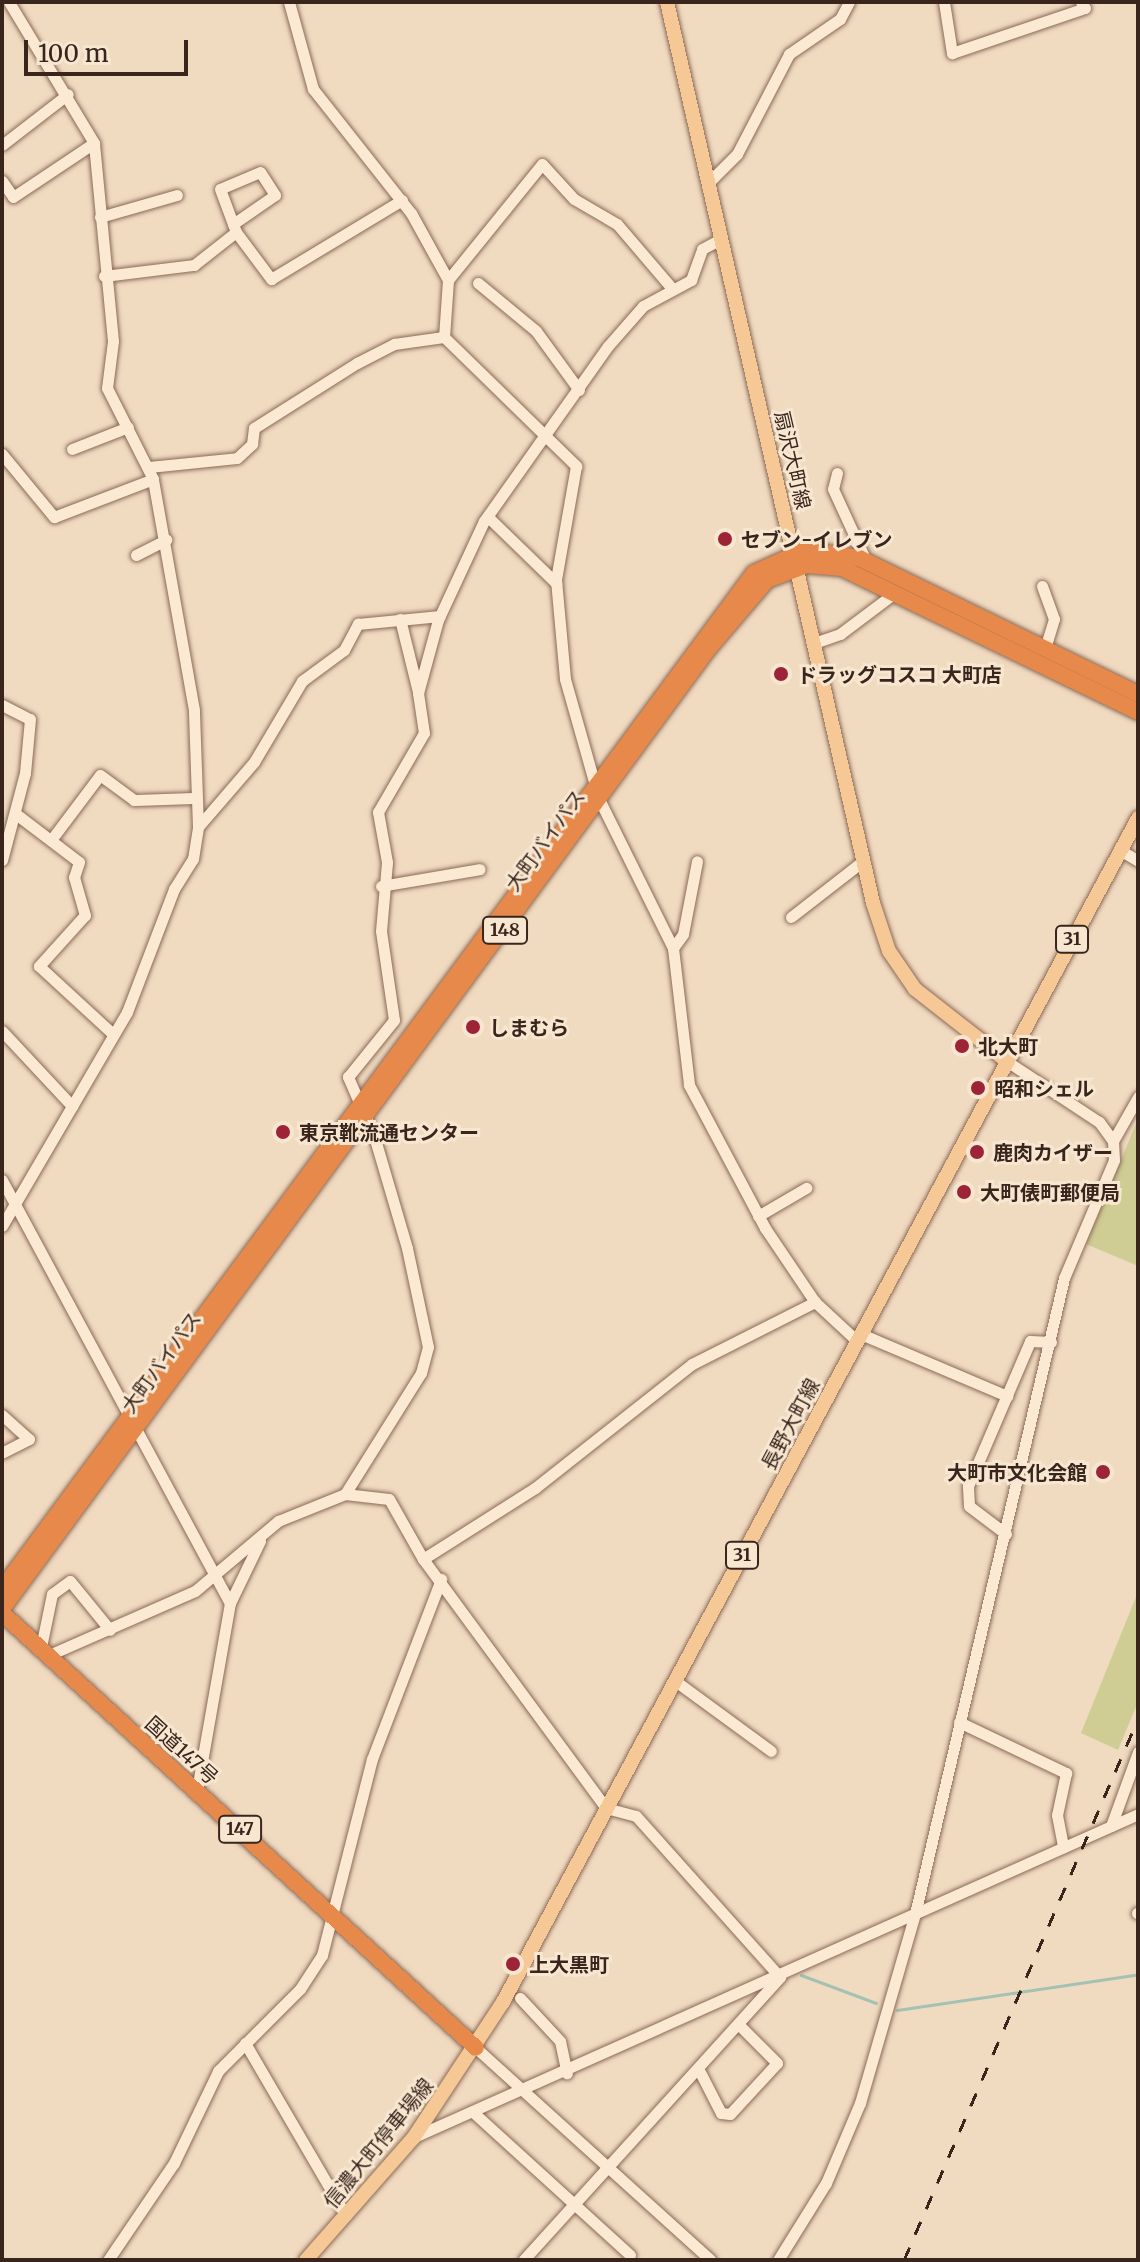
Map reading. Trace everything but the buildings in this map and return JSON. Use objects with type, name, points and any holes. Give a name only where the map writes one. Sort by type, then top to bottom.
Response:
[{"type":"highway","points":[[794,560],[823,550],[867,563],[1138,694]]},
{"type":"highway","points":[[794,560],[842,568],[1138,712]]},
{"type":"highway","name":"大町バイパス","points":[[2,1589],[133,1421],[597,791],[735,592],[794,560]]},
{"type":"highway","name":"大町バイパス","points":[[2,1611],[133,1421]]},
{"type":"highway","name":"国道147号","points":[[2,1611],[331,1911],[476,2048]]},
{"type":"main road","name":"扇沢大町線","points":[[667,2],[863,861],[889,951],[915,989],[1008,1062]]},
{"type":"main road","name":"長野大町線","points":[[476,2048],[1138,818]]},
{"type":"main road","name":"信濃大町停車場線","points":[[306,2260],[414,2137],[476,2048]]},
{"type":"street","points":[[2,1226],[16,1207],[113,1034],[193,859],[198,827],[194,710],[166,540],[151,473],[107,388],[113,341],[104,276],[94,143],[68,94],[9,2]]},
{"type":"street","points":[[289,2],[313,89],[402,200],[448,280],[444,337]]},
{"type":"street","points":[[708,183],[737,154],[789,54],[840,19],[849,2]]},
{"type":"street","points":[[944,2],[952,53],[1085,8],[1081,2]]},
{"type":"street","points":[[2,145],[68,94]]},
{"type":"street","points":[[2,181],[13,197],[94,143]]},
{"type":"street","points":[[448,280],[542,164],[574,199],[617,224],[670,286]]},
{"type":"street","points":[[104,276],[194,265],[235,228],[275,195],[260,172],[220,189],[235,228],[271,279],[402,200]]},
{"type":"street","points":[[100,217],[177,195]]},
{"type":"street","points":[[418,693],[440,616],[488,517],[643,306],[670,286],[691,280],[702,249],[721,239]]},
{"type":"street","points":[[478,283],[536,331],[579,390]]},
{"type":"street","points":[[2,454],[54,517],[151,473],[237,458],[252,444],[254,428],[357,363],[394,344],[444,337],[551,433],[576,466],[556,583],[565,679],[597,791],[673,948],[689,1085],[758,1216],[815,1302],[859,1337],[1007,1396]]},
{"type":"street","points":[[72,449],[128,427]]},
{"type":"street","points":[[837,473],[833,489],[867,563]]},
{"type":"street","points":[[488,517],[556,583]]},
{"type":"street","points":[[136,555],[166,540]]},
{"type":"street","points":[[1042,586],[1054,619],[1045,649]]},
{"type":"street","points":[[814,643],[840,634],[896,592]]},
{"type":"street","points":[[198,827],[254,762],[302,681],[344,650],[358,624],[440,616]]},
{"type":"street","points":[[345,1494],[421,1373],[428,1347],[407,1248],[360,1113],[350,1070],[394,1020],[381,886],[387,862],[378,812],[424,733],[400,619]]},
{"type":"street","points":[[2,705],[30,719],[16,814],[2,860]]},
{"type":"street","points":[[51,840],[100,775],[134,800],[195,798]]},
{"type":"street","points":[[16,814],[79,862],[74,877],[85,915],[39,966],[113,1034]]},
{"type":"street","points":[[1120,850],[1138,861]]},
{"type":"street","points":[[673,948],[683,934],[697,861]]},
{"type":"street","points":[[791,917],[863,861]]},
{"type":"street","points":[[381,886],[480,869]]},
{"type":"street","points":[[2,1031],[72,1106]]},
{"type":"street","points":[[1008,1062],[1073,1099],[1113,1141]]},
{"type":"street","points":[[778,2260],[826,2183],[860,2103],[915,1914],[1064,1278],[1114,1160],[1113,1141],[1138,1097]]},
{"type":"street","points":[[2,1180],[217,1572],[230,1603]]},
{"type":"street","points":[[758,1216],[806,1188]]},
{"type":"street","points":[[423,1559],[535,1488],[692,1364],[815,1302]]},
{"type":"street","points":[[1006,1534],[966,1499],[1030,1341],[1051,1342]]},
{"type":"street","points":[[2,1415],[29,1439],[2,1453]]},
{"type":"street","points":[[110,1630],[70,1581],[52,1594],[45,1651],[110,1630],[195,1591],[278,1521],[345,1494],[389,1499],[423,1559],[441,1579],[606,1808],[636,1816],[780,1977]]},
{"type":"street","points":[[197,1790],[230,1603],[262,1537]]},
{"type":"street","points":[[108,2260],[174,2163],[218,2071],[314,1970],[372,1759],[441,1579]]},
{"type":"street","points":[[674,1680],[771,1751]]},
{"type":"street","points":[[959,1722],[1066,1773],[1057,1815],[1063,1847]]},
{"type":"street","points":[[1111,1826],[1138,1752]]},
{"type":"street","points":[[414,2137],[526,2092],[1138,1814]]},
{"type":"street","points":[[523,2260],[700,2072],[780,1977]]},
{"type":"street","points":[[520,1998],[560,2041],[567,2073]]},
{"type":"street","points":[[700,2072],[721,2113],[730,2114],[777,2063],[740,2026]]},
{"type":"street","points":[[245,2043],[346,2216]]},
{"type":"street","points":[[476,2048],[711,2260]]},
{"type":"street","points":[[474,2113],[630,2255]]},
{"type":"shaded area","points":[[1138,1119],[1138,1266],[1086,1244]]},
{"type":"shaded area","points":[[1138,1592],[1138,1702],[1118,1750],[1081,1733]]},
{"type":"waterway","points":[[801,1975],[876,2003]]},
{"type":"waterway","points":[[897,2010],[1135,1975]]},
{"type":"railway","points":[[904,2260],[1138,1719]]},
{"type":"place","name":"セブン-イレブン","points":[[725,539]]},
{"type":"place","name":"ドラッグコスコ 大町店","points":[[781,674]]},
{"type":"place","name":"しまむら","points":[[473,1027]]},
{"type":"place","name":"北大町","points":[[962,1046]]},
{"type":"place","name":"昭和シェル","points":[[978,1088]]},
{"type":"place","name":"東京靴流通センター","points":[[283,1132]]},
{"type":"place","name":"鹿肉カイザー","points":[[977,1152]]},
{"type":"place","name":"大町俵町郵便局","points":[[964,1192]]},
{"type":"place","name":"大町市文化会館","points":[[1103,1472]]},
{"type":"place","name":"上大黒町","points":[[513,1964]]}]
